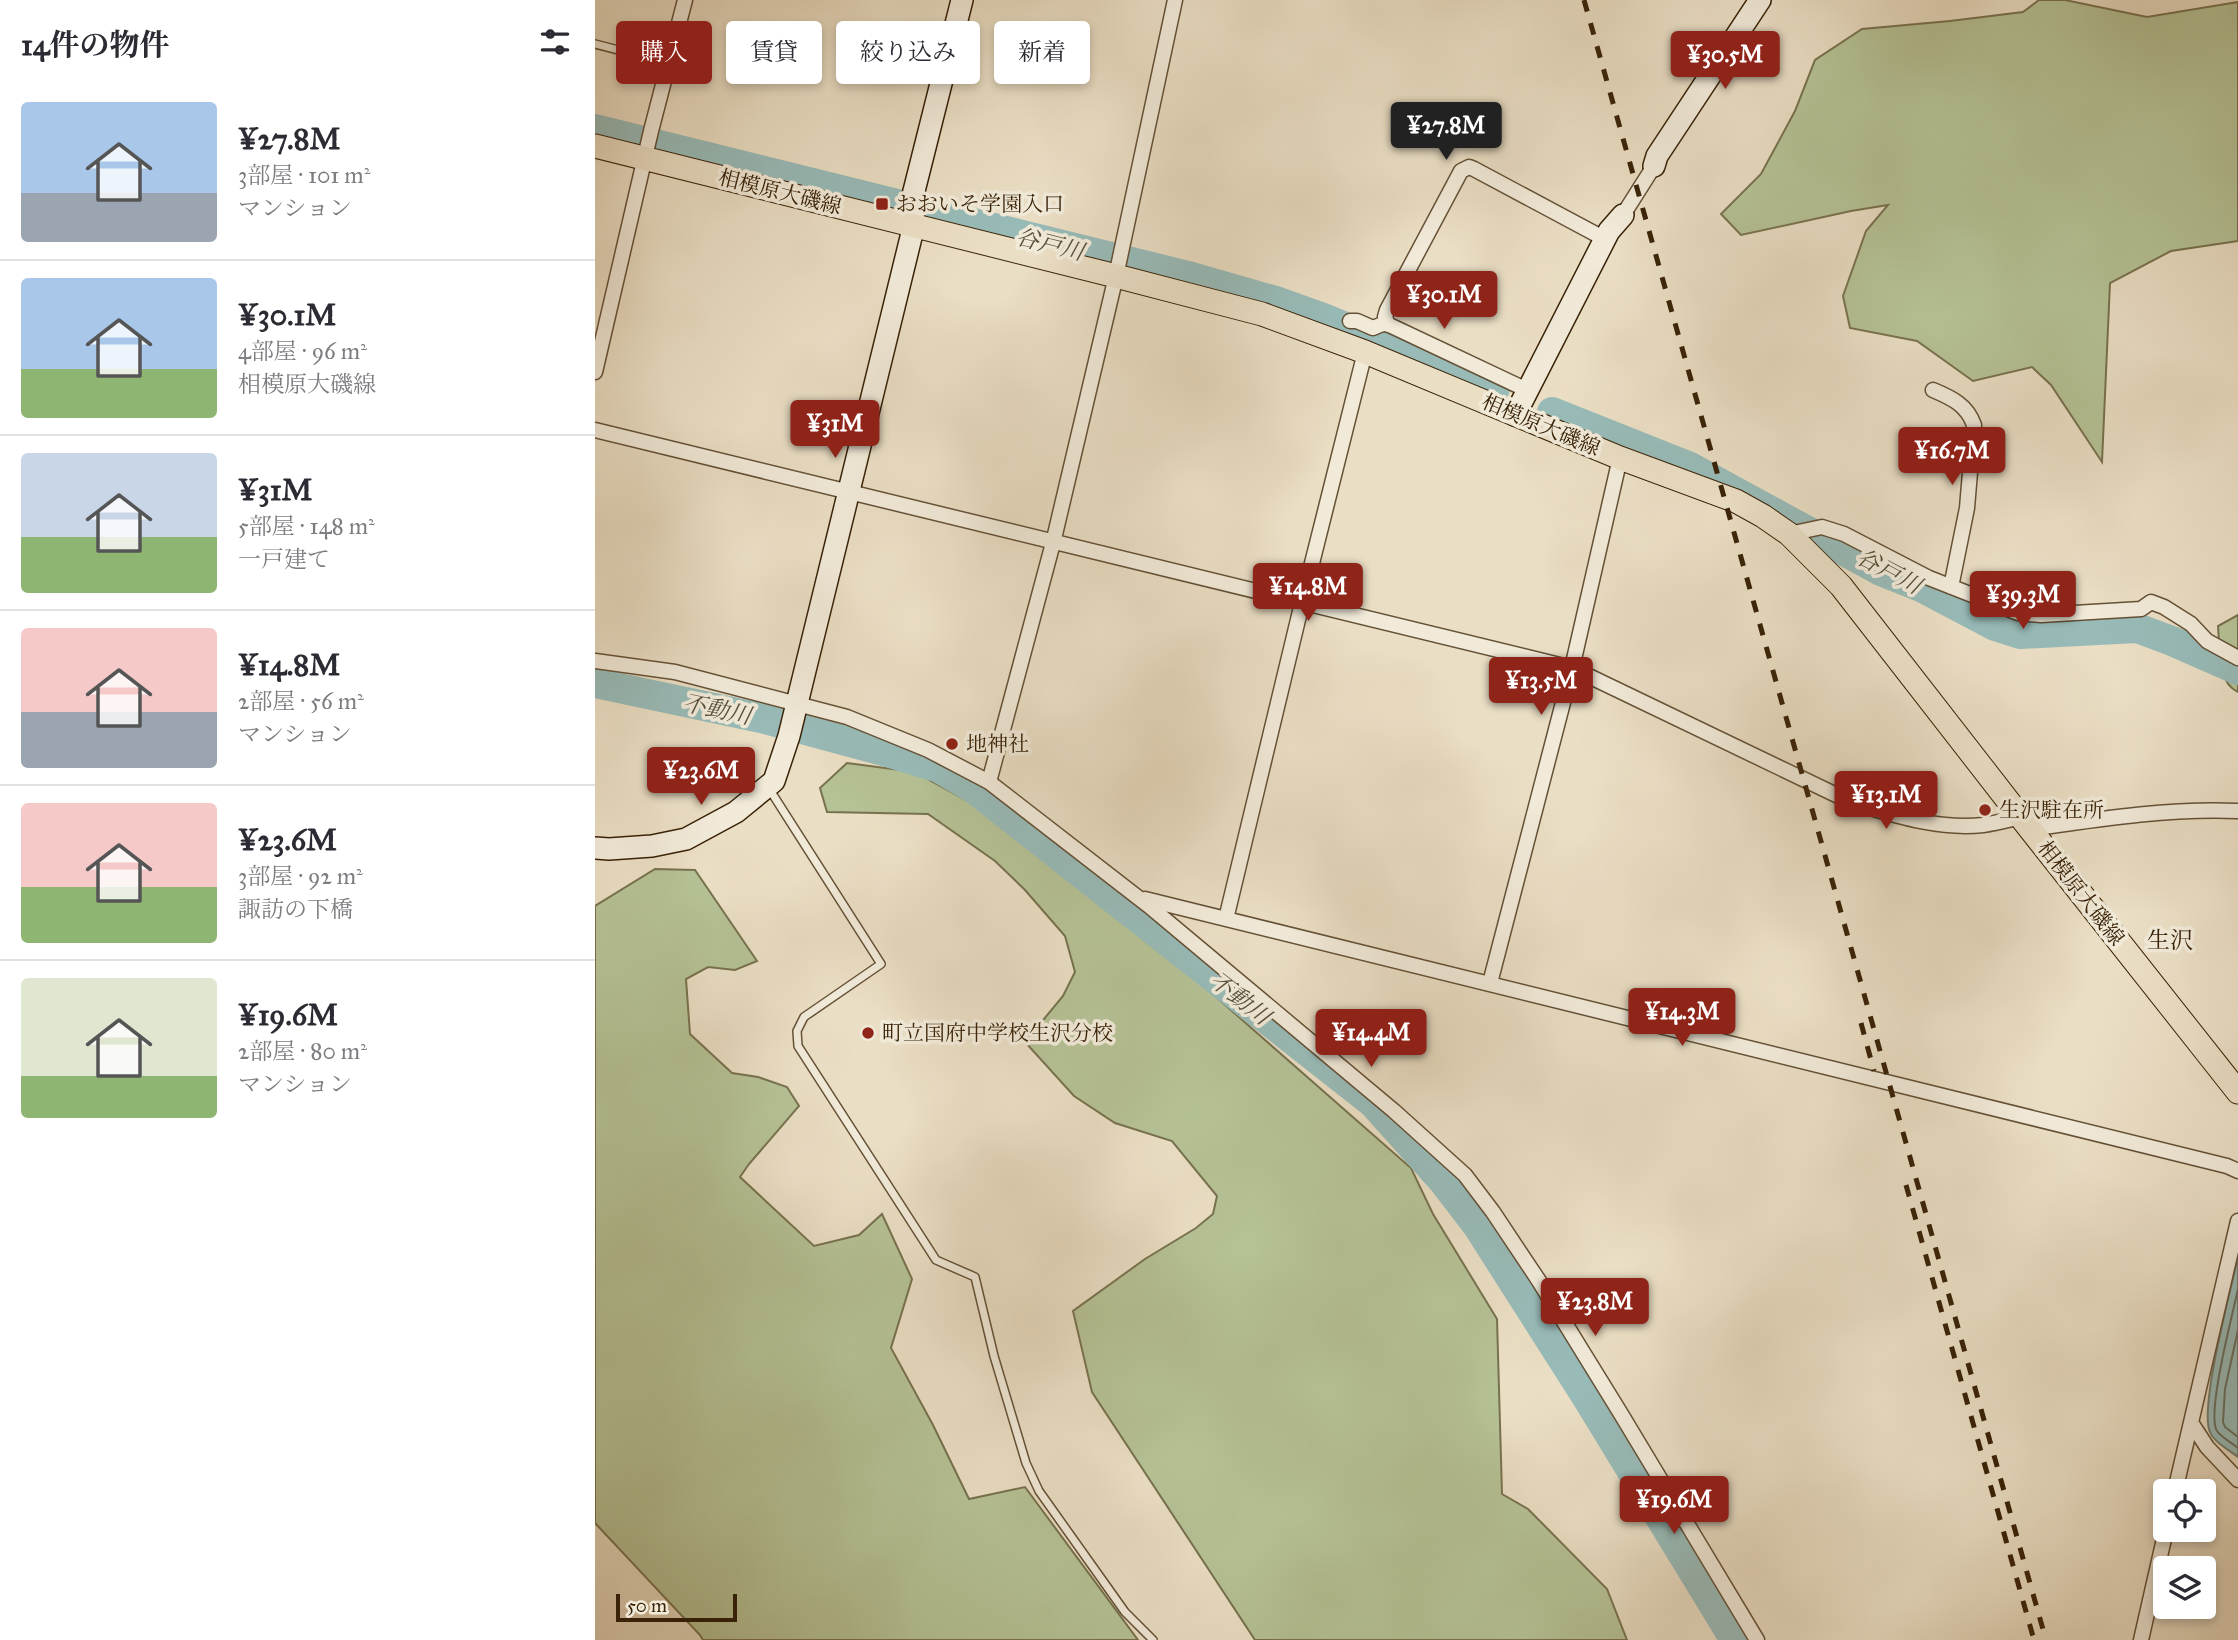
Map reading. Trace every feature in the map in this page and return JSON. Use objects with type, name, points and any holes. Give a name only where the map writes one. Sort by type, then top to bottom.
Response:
[{"type":"main road","name":"相模原大磯線","points":[[595,146],[648,150],[1118,266],[1365,352],[1620,458],[1736,501],[1795,532],[1841,586],[2238,1092]]},
{"type":"street","points":[[680,21],[685,0]]},
{"type":"street","points":[[595,848],[652,846],[686,839],[736,812],[774,781],[789,736],[849,493],[962,0]]},
{"type":"street","points":[[989,782],[1053,543],[1118,266],[1175,0]]},
{"type":"street","points":[[1515,415],[1609,231],[1623,215],[1654,166],[1657,156],[1760,0]]},
{"type":"street","points":[[595,372],[665,84]]},
{"type":"street","points":[[1388,325],[1385,317],[1387,310],[1461,171],[1466,168],[1474,169],[1605,239]]},
{"type":"street","points":[[1350,321],[1373,328],[1385,323],[1527,390]]},
{"type":"street","points":[[1226,919],[1365,352]]},
{"type":"street","points":[[1933,390],[1963,406],[1974,425],[1967,508],[1951,587]]},
{"type":"street","points":[[595,430],[1572,668],[1853,803],[1893,815],[1939,824],[1982,825],[2181,812],[2238,811]]},
{"type":"street","points":[[1490,983],[1572,668],[1620,458]]},
{"type":"street","points":[[1795,532],[1822,527],[1845,534],[1951,587],[2018,613],[2041,615],[2141,609],[2151,602],[2191,624],[2207,642],[2238,658]]},
{"type":"street","points":[[595,661],[675,672],[847,717],[894,735],[989,782],[1136,897],[1394,1111],[1465,1175],[1539,1281],[1757,1640]]},
{"type":"street","points":[[1136,897],[2227,1166],[2238,1171]]},
{"type":"street","points":[[2178,1479],[2238,1221]]},
{"type":"street","points":[[2192,1424],[2207,1447],[2238,1480]]},
{"type":"street","points":[[2141,1640],[2163,1542]]},
{"type":"lane","points":[[595,44],[616,49]]},
{"type":"lane","points":[[768,786],[881,964],[804,1017],[797,1031],[798,1046],[936,1261],[975,1276],[994,1356],[1026,1463],[1039,1491],[1125,1612],[1153,1640]]},
{"type":"green space","points":[[2039,0],[2065,0],[2147,17],[2238,2],[2238,241],[2171,251],[2110,283],[2102,462],[2051,385],[2032,367],[1973,381],[1917,341],[1850,328],[1843,296],[1866,231],[1888,205],[1741,235],[1721,214],[1761,174],[1795,111],[1815,60],[1862,29],[2023,12]]},
{"type":"green space","points":[[2238,615],[2238,692],[2231,687],[2223,672],[2218,626]]},
{"type":"green space","points":[[847,763],[915,772],[997,817],[1175,961],[1411,1168],[1433,1214],[1497,1319],[1502,1494],[1528,1509],[1607,1589],[1627,1640],[1255,1640],[1092,1392],[1073,1311],[1145,1259],[1196,1228],[1213,1214],[1217,1196],[1172,1141],[1115,1123],[1074,1096],[1025,1042],[1063,996],[1075,972],[1065,936],[1025,890],[995,861],[928,814],[827,812],[820,788]]},
{"type":"green space","points":[[655,869],[695,870],[757,961],[735,970],[708,967],[686,979],[690,1034],[732,1073],[758,1077],[787,1087],[799,1106],[740,1177],[814,1246],[859,1235],[882,1214],[912,1279],[891,1348],[969,1499],[1025,1487],[1138,1640],[703,1640],[595,1523],[595,906]]},
{"type":"water","points":[[2238,1257],[2238,1457],[2212,1436],[2208,1419],[2212,1375]]},
{"type":"waterway","name":"谷戸川","points":[[595,129],[1188,276],[1279,302],[1495,388]]},
{"type":"waterway","name":"谷戸川","points":[[1552,412],[1690,467],[1881,571],[1921,587],[1995,626],[2020,634],[2137,628],[2238,670]]},
{"type":"waterway","name":"不動川","points":[[595,683],[761,718],[939,768],[973,788],[1373,1103],[1444,1182],[1477,1225],[1586,1396],[1735,1640]]},
{"type":"railway","points":[[1584,0],[2046,1640]]},
{"type":"railway","points":[[1861,1023],[1874,1071]]},
{"type":"railway","points":[[1906,1185],[2034,1640]]},
{"type":"place","name":"おおいそ学園入口","points":[[882,204]]},
{"type":"place","name":"地神社","points":[[952,744]]},
{"type":"place","name":"生沢駐在所","points":[[1985,810]]},
{"type":"place","name":"町立国府中学校生沢分校","points":[[868,1033]]},
{"type":"district","name":"生沢","points":[[2170,940]]}]
